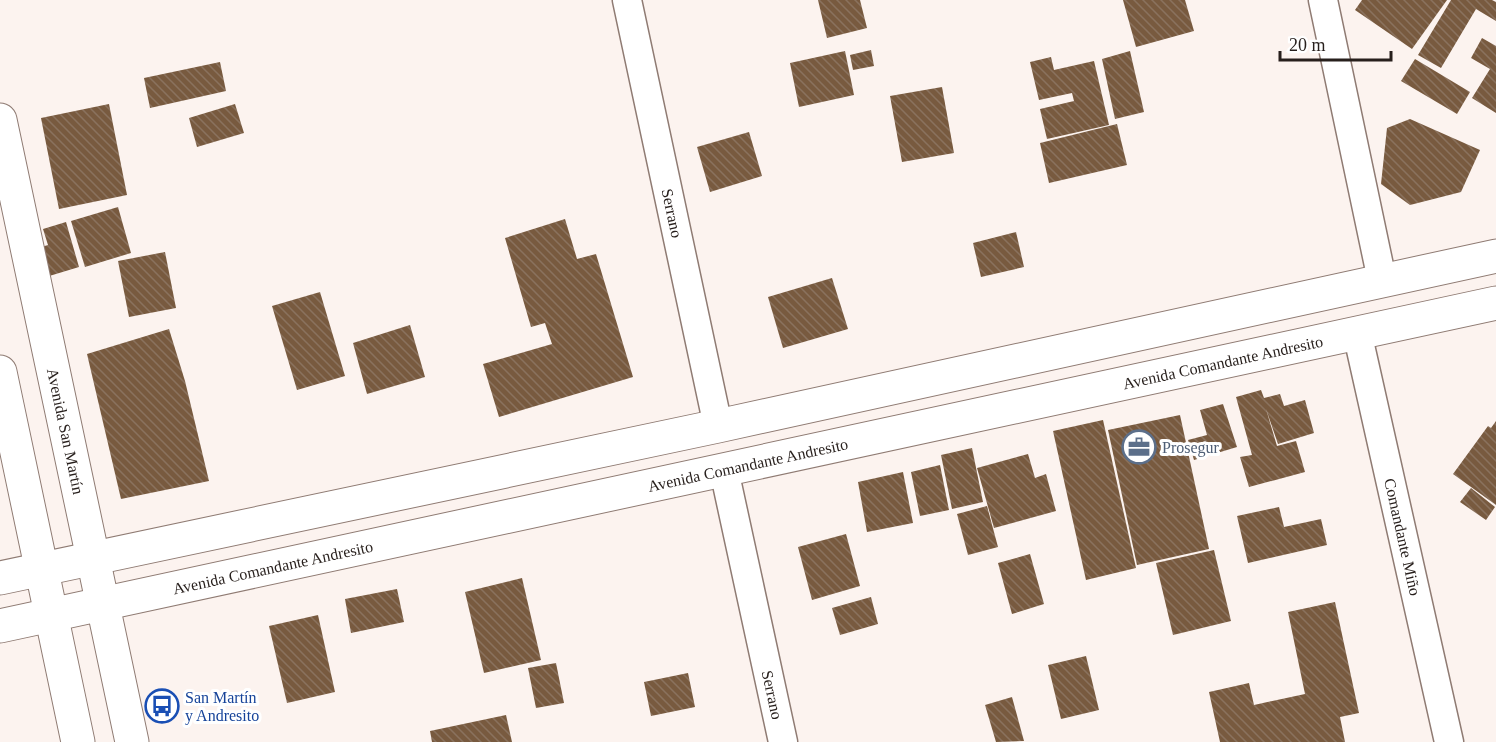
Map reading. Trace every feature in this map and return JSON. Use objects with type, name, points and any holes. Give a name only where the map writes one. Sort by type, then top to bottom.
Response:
[{"type":"main road","name":"Avenida San Martín","points":[[0,120],[132,742]]},
{"type":"main road","points":[[0,578],[718,426],[1496,256]]},
{"type":"main road","name":"Avenida Comandante Andresito","points":[[0,626],[1496,303]]},
{"type":"main road","points":[[0,372],[78,742]]},
{"type":"street","name":"Serrano","points":[[627,0],[718,426]]},
{"type":"street","points":[[1323,0],[1382,280]]},
{"type":"street","name":"Comandante Miño","points":[[1357,332],[1449,742]]},
{"type":"street","name":"Serrano","points":[[724,470],[783,742]]},
{"type":"building","points":[[818,0],[860,0],[867,28],[827,38]]},
{"type":"building","points":[[1123,0],[1185,0],[1194,31],[1136,47]]},
{"type":"building","points":[[1362,0],[1447,0],[1412,49],[1355,10]]},
{"type":"building","points":[[1451,0],[1492,0],[1496,2],[1496,21],[1476,9],[1441,68],[1418,55]]},
{"type":"building","points":[[1482,38],[1496,46],[1496,113],[1472,98],[1490,69],[1471,58]]},
{"type":"building","points":[[871,50],[874,66],[853,70],[850,55]]},
{"type":"building","points":[[845,51],[854,95],[799,107],[790,63]]},
{"type":"building","points":[[1130,51],[1144,112],[1115,119],[1102,59]]},
{"type":"building","points":[[1051,57],[1054,70],[1094,61],[1109,125],[1047,139],[1040,109],[1074,101],[1072,93],[1039,100],[1030,62]]},
{"type":"building","points":[[1415,59],[1470,92],[1457,114],[1401,81]]},
{"type":"building","points":[[220,62],[226,91],[150,108],[144,78]]},
{"type":"building","points":[[942,87],[954,153],[902,162],[890,96]]},
{"type":"building","points":[[109,104],[127,195],[59,209],[41,118]]},
{"type":"building","points":[[235,104],[244,133],[197,147],[189,118]]},
{"type":"building","points":[[1410,119],[1480,150],[1461,192],[1410,205],[1381,184],[1387,128]]},
{"type":"building","points":[[1117,124],[1127,165],[1049,183],[1040,143]]},
{"type":"building","points":[[749,132],[762,176],[710,192],[697,147]]},
{"type":"building","points":[[118,207],[131,253],[85,267],[71,221]]},
{"type":"building","points":[[565,219],[577,259],[596,254],[633,377],[499,417],[483,364],[552,344],[545,323],[531,327],[505,238]]},
{"type":"building","points":[[66,222],[79,267],[46,277],[38,248],[48,245],[43,229]]},
{"type":"building","points":[[1016,232],[1024,267],[981,277],[973,243]]},
{"type":"building","points":[[165,252],[176,308],[129,317],[118,261]]},
{"type":"building","points":[[832,278],[848,329],[783,348],[768,297]]},
{"type":"building","points":[[320,292],[345,376],[297,390],[272,306]]},
{"type":"building","points":[[410,325],[425,377],[367,394],[353,343]]},
{"type":"building","points":[[169,329],[185,381],[209,481],[121,499],[87,354]]},
{"type":"building","points":[[1261,390],[1264,398],[1280,394],[1284,406],[1305,400],[1314,433],[1278,444],[1266,409],[1277,446],[1296,441],[1305,472],[1249,487],[1240,457],[1252,455],[1236,397]]},
{"type":"building","points":[[1223,404],[1237,447],[1194,460],[1188,440],[1207,435],[1200,410]]},
{"type":"building","points":[[1180,415],[1209,549],[1137,565],[1108,430]]},
{"type":"building","points":[[1103,420],[1136,568],[1086,580],[1053,431]]},
{"type":"building","points":[[1496,421],[1496,505],[1453,474],[1488,426],[1491,428]]},
{"type":"building","points":[[972,448],[983,502],[952,509],[941,455]]},
{"type":"building","points":[[1028,454],[1035,478],[1046,474],[1056,511],[994,528],[977,468]]},
{"type":"building","points":[[940,465],[949,510],[920,516],[911,472]]},
{"type":"building","points":[[903,472],[913,523],[867,532],[858,482]]},
{"type":"building","points":[[1471,488],[1495,507],[1486,520],[1460,502]]},
{"type":"building","points":[[987,506],[998,547],[968,555],[957,514]]},
{"type":"building","points":[[1279,507],[1284,527],[1321,519],[1327,545],[1248,563],[1237,516]]},
{"type":"building","points":[[846,534],[860,586],[812,600],[798,547]]},
{"type":"building","points":[[1214,550],[1231,621],[1173,635],[1156,563]]},
{"type":"building","points":[[1030,554],[1044,604],[1012,614],[998,563]]},
{"type":"building","points":[[522,578],[541,660],[484,673],[465,592]]},
{"type":"building","points":[[397,589],[404,622],[351,633],[345,599]]},
{"type":"building","points":[[871,597],[878,624],[840,635],[832,608]]},
{"type":"building","points":[[1335,602],[1359,713],[1340,717],[1345,742],[1220,742],[1209,692],[1249,683],[1254,705],[1305,694],[1288,612]]},
{"type":"building","points":[[318,615],[335,692],[287,703],[269,626]]},
{"type":"building","points":[[1086,656],[1099,710],[1061,719],[1048,665]]},
{"type":"building","points":[[556,663],[564,703],[536,708],[528,668]]},
{"type":"building","points":[[688,673],[695,707],[651,716],[644,682]]},
{"type":"building","points":[[1012,697],[1024,741],[996,742],[985,705]]},
{"type":"building","points":[[506,715],[512,742],[432,742],[430,731]]},
{"type":"place","name":"Prosegur","points":[[1139,447]]},
{"type":"place","name":"San Martín y Andresito","points":[[162,706]]}]
